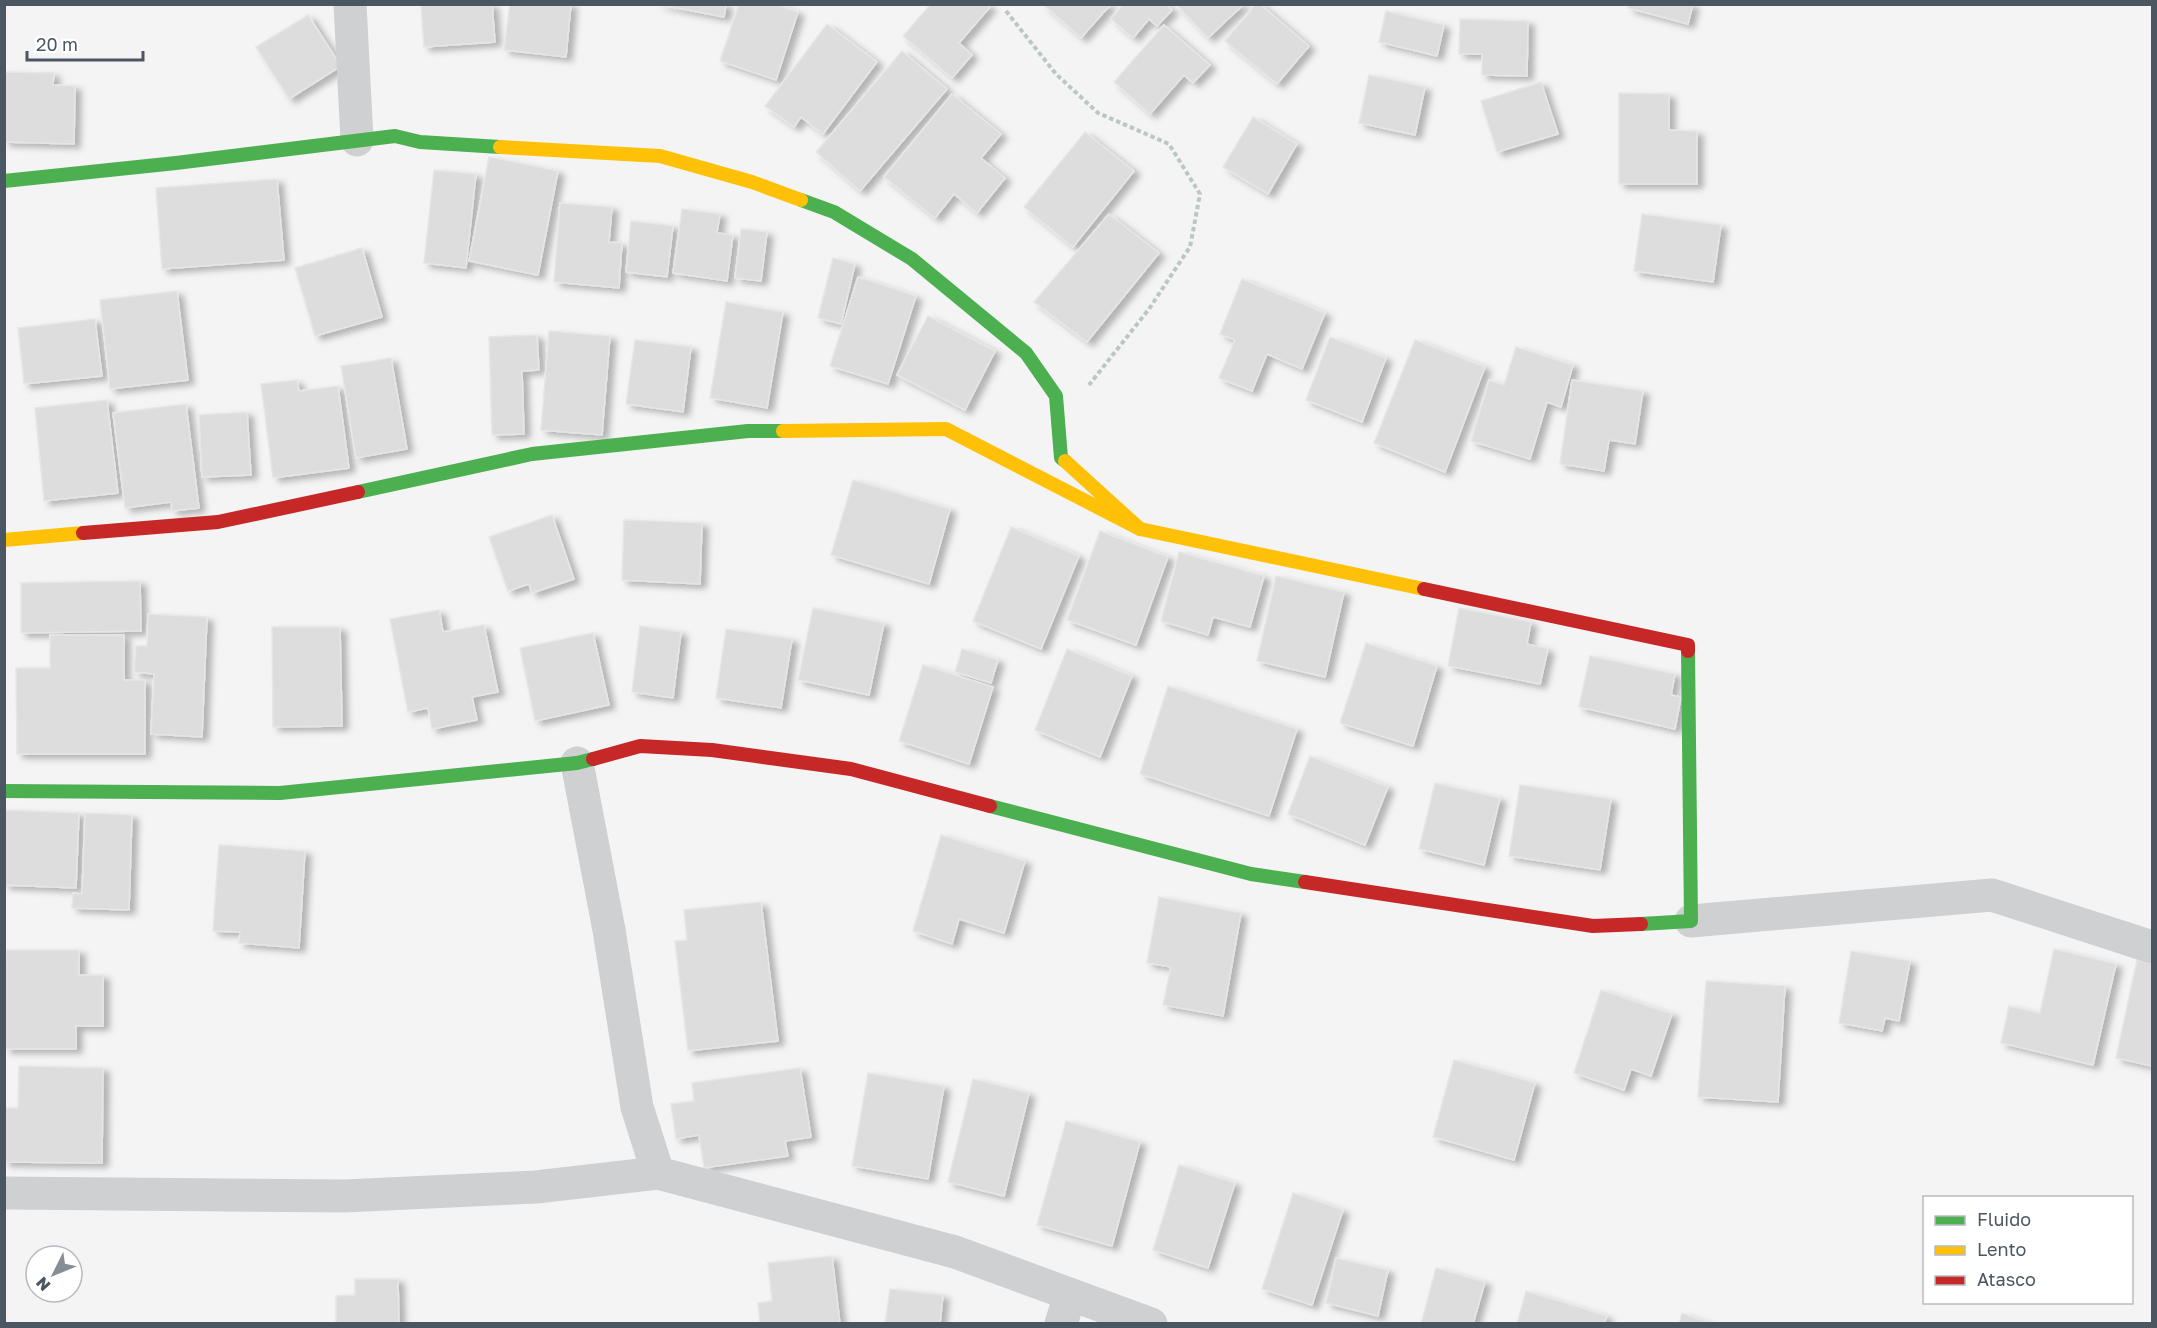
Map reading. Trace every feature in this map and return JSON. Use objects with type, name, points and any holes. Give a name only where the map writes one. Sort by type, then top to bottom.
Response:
[{"type":"street","points":[[350,4],[357,140]]},
{"type":"street","points":[[4,181],[395,136],[420,142],[660,156],[752,182],[834,212],[912,260],[1026,353],[1056,396],[1061,458],[1140,530]]},
{"type":"street","points":[[4,540],[218,522],[543,453],[748,431],[946,429],[1140,530],[1688,645],[1691,921]]},
{"type":"street","points":[[4,791],[280,793],[576,763],[640,746],[712,750],[840,767],[1251,874],[1593,926],[1691,921],[1992,895],[2152,947]]},
{"type":"street","points":[[576,763],[609,930],[637,1107],[658,1173]]},
{"type":"street","points":[[4,1193],[344,1196],[536,1187],[658,1173],[955,1252],[1065,1309],[1150,1323]]},
{"type":"path","points":[[1006,12],[1056,74],[1098,113],[1169,144],[1200,194],[1190,247],[1149,309],[1059,423]]},
{"type":"building","points":[[421,4],[492,4],[495,42],[424,47]]},
{"type":"building","points":[[510,4],[571,4],[566,57],[504,50]]},
{"type":"building","points":[[657,4],[726,4],[724,17]]},
{"type":"building","points":[[739,4],[775,4],[798,12],[776,80],[720,61]]},
{"type":"building","points":[[931,4],[987,4],[990,7],[959,43],[972,55],[952,78],[903,36]]},
{"type":"building","points":[[1043,4],[1111,4],[1081,38]]},
{"type":"building","points":[[1123,4],[1165,4],[1172,10],[1157,26],[1149,19],[1133,38],[1111,19]]},
{"type":"building","points":[[1176,4],[1244,4],[1208,38]]},
{"type":"building","points":[[1256,4],[1260,4],[1309,46],[1277,84],[1225,41]]},
{"type":"building","points":[[1629,4],[1693,4],[1688,24],[1628,8]]},
{"type":"building","points":[[1386,11],[1444,25],[1437,56],[1379,42]]},
{"type":"building","points":[[308,15],[341,66],[289,99],[256,47]]},
{"type":"building","points":[[1460,19],[1528,21],[1527,76],[1482,75],[1482,54],[1459,54]]},
{"type":"building","points":[[827,24],[877,62],[823,134],[801,117],[794,127],[765,106]]},
{"type":"building","points":[[1164,25],[1210,65],[1193,83],[1184,75],[1150,114],[1114,82]]},
{"type":"building","points":[[902,51],[947,89],[860,191],[816,152]]},
{"type":"building","points":[[4,72],[54,73],[53,85],[75,86],[74,144],[4,142]]},
{"type":"building","points":[[1369,75],[1425,87],[1415,135],[1359,123]]},
{"type":"building","points":[[1541,82],[1558,134],[1497,152],[1481,101]]},
{"type":"building","points":[[1619,93],[1669,94],[1669,130],[1697,131],[1697,184],[1619,184]]},
{"type":"building","points":[[952,94],[1001,134],[981,158],[1005,178],[977,213],[954,194],[935,218],[884,177]]},
{"type":"building","points":[[1253,117],[1297,144],[1268,194],[1223,167]]},
{"type":"building","points":[[1085,132],[1134,171],[1073,247],[1024,207]]},
{"type":"building","points":[[489,157],[558,171],[538,275],[469,261]]},
{"type":"building","points":[[434,170],[476,174],[466,268],[424,263]]},
{"type":"building","points":[[277,179],[284,260],[162,269],[156,188]]},
{"type":"building","points":[[560,203],[612,207],[609,242],[622,243],[619,288],[554,282]]},
{"type":"building","points":[[682,209],[720,214],[717,233],[733,235],[727,281],[673,273]]},
{"type":"building","points":[[1109,214],[1159,253],[1087,342],[1034,302]]},
{"type":"building","points":[[1642,214],[1721,225],[1713,282],[1634,271]]},
{"type":"building","points":[[631,221],[673,226],[667,277],[626,272]]},
{"type":"building","points":[[741,229],[767,232],[761,281],[735,278]]},
{"type":"building","points":[[362,248],[382,317],[315,336],[295,268]]},
{"type":"building","points":[[833,258],[855,264],[841,324],[818,318]]},
{"type":"building","points":[[858,277],[916,296],[888,384],[830,366]]},
{"type":"building","points":[[1242,279],[1325,313],[1302,369],[1267,354],[1252,391],[1219,378],[1235,340],[1220,334]]},
{"type":"building","points":[[177,291],[188,380],[110,389],[100,300]]},
{"type":"building","points":[[726,302],[783,312],[767,408],[710,398]]},
{"type":"building","points":[[928,316],[995,351],[965,410],[897,375]]},
{"type":"building","points":[[95,319],[102,376],[24,384],[18,328]]},
{"type":"building","points":[[549,331],[610,336],[602,435],[541,430]]},
{"type":"building","points":[[537,335],[539,370],[522,371],[524,434],[492,435],[489,337]]},
{"type":"building","points":[[1330,337],[1386,358],[1362,422],[1306,400]]},
{"type":"building","points":[[635,340],[691,347],[683,412],[626,404]]},
{"type":"building","points":[[1415,340],[1485,367],[1445,472],[1374,443]]},
{"type":"building","points":[[1516,347],[1573,365],[1561,407],[1547,402],[1530,459],[1471,441],[1489,380],[1504,385]]},
{"type":"building","points":[[391,358],[407,449],[356,458],[341,366]]},
{"type":"building","points":[[297,380],[299,391],[338,386],[349,468],[273,478],[261,384]]},
{"type":"building","points":[[1572,380],[1643,391],[1635,444],[1609,440],[1604,471],[1560,464]]},
{"type":"building","points":[[107,400],[118,493],[44,501],[35,408]]},
{"type":"building","points":[[186,404],[199,508],[172,511],[171,502],[125,508],[113,413]]},
{"type":"building","points":[[247,412],[251,475],[202,477],[199,415]]},
{"type":"building","points":[[853,480],[950,509],[929,584],[831,555]]},
{"type":"building","points":[[552,515],[574,579],[532,593],[529,584],[508,591],[489,537]]},
{"type":"building","points":[[624,520],[702,523],[700,584],[622,580]]},
{"type":"building","points":[[1011,527],[1079,556],[1041,649],[973,621]]},
{"type":"building","points":[[1100,531],[1168,557],[1136,645],[1067,620]]},
{"type":"building","points":[[1179,552],[1264,576],[1250,627],[1213,617],[1208,635],[1161,621]]},
{"type":"building","points":[[1276,576],[1344,592],[1325,677],[1257,661]]},
{"type":"building","points":[[140,581],[141,631],[21,633],[21,583]]},
{"type":"building","points":[[813,608],[884,623],[869,695],[798,680]]},
{"type":"building","points":[[1459,608],[1531,622],[1527,644],[1548,649],[1540,684],[1448,666]]},
{"type":"building","points":[[439,610],[443,632],[484,625],[498,692],[472,697],[477,720],[432,729],[428,708],[408,712],[390,619]]},
{"type":"building","points":[[148,614],[207,617],[202,737],[151,734],[154,674],[134,672],[136,646],[147,646]]},
{"type":"building","points":[[640,626],[681,632],[673,698],[632,692]]},
{"type":"building","points":[[272,627],[340,627],[342,726],[273,727]]},
{"type":"building","points":[[726,629],[792,639],[781,708],[716,698]]},
{"type":"building","points":[[593,633],[609,705],[535,721],[520,648]]},
{"type":"building","points":[[50,635],[124,635],[124,680],[145,680],[145,754],[17,754],[16,668],[50,668]]},
{"type":"building","points":[[1366,643],[1437,666],[1413,746],[1340,723]]},
{"type":"building","points":[[962,649],[998,660],[991,683],[955,672]]},
{"type":"building","points":[[1067,649],[1132,676],[1100,757],[1035,730]]},
{"type":"building","points":[[1590,656],[1675,674],[1671,695],[1681,697],[1675,729],[1579,707]]},
{"type":"building","points":[[923,665],[993,687],[969,764],[899,741]]},
{"type":"building","points":[[1168,686],[1297,729],[1269,816],[1140,774]]},
{"type":"building","points":[[1310,756],[1388,787],[1365,845],[1288,814]]},
{"type":"building","points":[[1435,783],[1500,798],[1484,865],[1419,849]]},
{"type":"building","points":[[1520,785],[1611,799],[1600,870],[1509,856]]},
{"type":"building","points":[[4,810],[79,813],[76,888],[4,885]]},
{"type":"building","points":[[85,813],[132,815],[129,910],[72,908],[73,893],[82,894]]},
{"type":"building","points":[[941,835],[1025,861],[1004,933],[959,919],[952,944],[913,931]]},
{"type":"building","points":[[219,845],[305,851],[299,948],[239,943],[240,932],[213,931]]},
{"type":"building","points":[[1159,897],[1241,913],[1223,1016],[1163,1005],[1171,967],[1147,963]]},
{"type":"building","points":[[761,902],[778,1041],[688,1051],[675,941],[687,940],[684,910]]},
{"type":"building","points":[[2054,949],[2116,964],[2093,1065],[2001,1043],[2009,1006],[2040,1013]]},
{"type":"building","points":[[6,950],[79,950],[79,975],[103,975],[103,1026],[76,1026],[76,1049],[5,1049]]},
{"type":"building","points":[[1851,951],[1910,961],[1899,1021],[1885,1018],[1882,1031],[1839,1023]]},
{"type":"building","points":[[2137,960],[2152,964],[2152,1066],[2116,1058]]},
{"type":"building","points":[[1706,981],[1785,986],[1778,1102],[1698,1097]]},
{"type":"building","points":[[1601,990],[1672,1014],[1651,1076],[1631,1069],[1624,1090],[1574,1073]]},
{"type":"building","points":[[1454,1060],[1535,1083],[1514,1160],[1433,1137]]},
{"type":"building","points":[[19,1066],[103,1068],[102,1163],[4,1162],[4,1108],[18,1108]]},
{"type":"building","points":[[800,1068],[811,1137],[785,1141],[788,1156],[704,1168],[699,1135],[676,1139],[671,1104],[694,1101],[692,1083]]},
{"type":"building","points":[[868,1073],[944,1086],[928,1179],[852,1166]]},
{"type":"building","points":[[973,1079],[1029,1093],[1004,1196],[948,1182]]},
{"type":"building","points":[[1066,1121],[1140,1142],[1112,1246],[1037,1225]]},
{"type":"building","points":[[1179,1165],[1235,1183],[1208,1268],[1153,1250]]},
{"type":"building","points":[[1293,1193],[1343,1210],[1312,1305],[1262,1289]]},
{"type":"building","points":[[832,1256],[840,1324],[760,1324],[758,1303],[772,1301],[768,1263]]},
{"type":"building","points":[[1336,1258],[1388,1270],[1378,1316],[1326,1303]]},
{"type":"building","points":[[1436,1268],[1485,1282],[1473,1324],[1421,1324]]},
{"type":"building","points":[[355,1279],[398,1279],[399,1324],[336,1324],[336,1296],[355,1295]]},
{"type":"building","points":[[890,1289],[943,1295],[940,1324],[885,1324]]},
{"type":"building","points":[[1526,1291],[1607,1316],[1604,1324],[1517,1324]]},
{"type":"building","points":[[1682,1313],[1711,1324],[1679,1324]]},
{"type":"traffic: fast","points":[[4,181],[395,136],[420,142],[500,147]]},
{"type":"traffic: fast","points":[[801,200],[834,212],[912,259],[1026,353],[1056,396],[1061,458],[1065,461]]},
{"type":"traffic: fast","points":[[358,492],[532,454],[748,431],[783,431]]},
{"type":"traffic: fast","points":[[1641,924],[1691,921],[1688,651]]},
{"type":"traffic: fast","points":[[4,791],[280,793],[577,763],[593,759]]},
{"type":"traffic: fast","points":[[990,806],[1251,874],[1305,882]]},
{"type":"traffic: slow","points":[[500,147],[660,156],[752,182],[801,200]]},
{"type":"traffic: slow","points":[[783,431],[946,429],[1140,529],[1065,461]]},
{"type":"traffic: slow","points":[[1140,529],[1424,589]]},
{"type":"traffic: slow","points":[[4,540],[83,533]]},
{"type":"traffic: jam","points":[[83,533],[218,522],[358,492]]},
{"type":"traffic: jam","points":[[1424,589],[1688,645],[1688,651]]},
{"type":"traffic: jam","points":[[593,759],[640,746],[712,750],[851,769],[990,806]]},
{"type":"traffic: jam","points":[[1305,882],[1593,926],[1641,924]]}]
